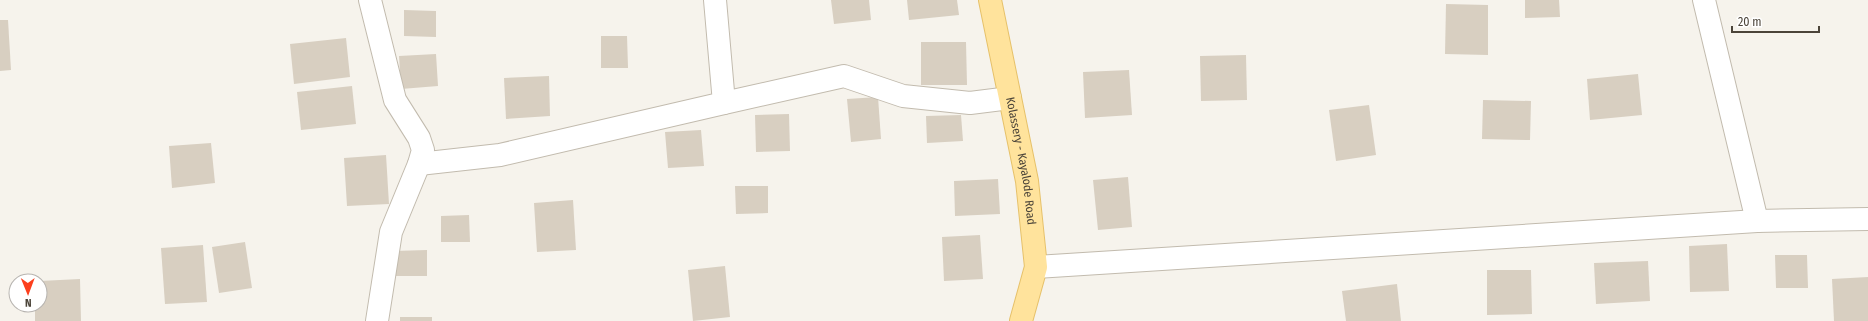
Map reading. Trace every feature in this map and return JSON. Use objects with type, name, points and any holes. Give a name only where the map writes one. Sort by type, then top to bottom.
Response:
[{"type":"main road","name":"Kolassery - Kayalode Road","points":[[990,0],[1026,181],[1036,267],[1021,321]]},
{"type":"street","points":[[370,0],[395,100],[420,138],[422,150],[419,164],[391,232],[377,321]]},
{"type":"street","points":[[716,0],[724,103]]},
{"type":"street","points":[[1704,0],[1757,221]]},
{"type":"street","points":[[419,164],[500,155],[844,76],[903,96],[970,103],[1010,98]]},
{"type":"street","points":[[1036,267],[1757,221],[1868,219]]},
{"type":"building","points":[[831,0],[869,0],[871,20],[834,24]]},
{"type":"building","points":[[907,0],[957,0],[959,15],[909,20]]},
{"type":"building","points":[[1525,0],[1559,0],[1560,17],[1525,18]]},
{"type":"building","points":[[1446,4],[1488,5],[1488,55],[1445,54]]},
{"type":"building","points":[[404,10],[436,11],[436,37],[404,36]]},
{"type":"building","points":[[0,20],[8,20],[11,70],[0,71]]},
{"type":"building","points":[[601,36],[627,36],[628,68],[601,68]]},
{"type":"building","points":[[346,38],[350,77],[294,84],[290,44]]},
{"type":"building","points":[[921,42],[966,42],[967,85],[921,85]]},
{"type":"building","points":[[436,54],[438,86],[401,89],[399,56]]},
{"type":"building","points":[[1246,55],[1247,100],[1201,101],[1200,56]]},
{"type":"building","points":[[1129,70],[1132,115],[1085,118],[1083,72]]},
{"type":"building","points":[[1638,74],[1642,115],[1590,120],[1587,79]]},
{"type":"building","points":[[549,76],[550,116],[506,119],[504,78]]},
{"type":"building","points":[[352,86],[356,124],[301,130],[297,92]]},
{"type":"building","points":[[878,97],[881,139],[851,142],[847,99]]},
{"type":"building","points":[[1483,100],[1531,101],[1530,140],[1482,139]]},
{"type":"building","points":[[1369,105],[1376,155],[1336,161],[1329,110]]},
{"type":"building","points":[[789,114],[790,151],[756,152],[755,115]]},
{"type":"building","points":[[961,115],[963,141],[927,143],[926,116]]},
{"type":"building","points":[[701,130],[704,166],[668,168],[665,132]]},
{"type":"building","points":[[211,143],[215,183],[172,188],[169,146]]},
{"type":"building","points":[[386,155],[389,204],[347,206],[344,158]]},
{"type":"building","points":[[1128,177],[1132,227],[1098,230],[1093,180]]},
{"type":"building","points":[[998,179],[1000,214],[955,216],[954,181]]},
{"type":"building","points":[[735,186],[768,186],[768,213],[736,214]]},
{"type":"building","points":[[573,200],[576,250],[537,252],[534,203]]},
{"type":"building","points":[[469,215],[470,242],[441,242],[441,216]]},
{"type":"building","points":[[980,235],[983,279],[944,281],[942,237]]},
{"type":"building","points":[[245,242],[252,288],[219,293],[212,247]]},
{"type":"building","points":[[1727,244],[1729,291],[1690,292],[1689,246]]},
{"type":"building","points":[[203,245],[207,302],[165,304],[161,248]]},
{"type":"building","points":[[427,250],[427,276],[395,276],[394,251]]},
{"type":"building","points":[[1775,255],[1807,255],[1808,288],[1776,288]]},
{"type":"building","points":[[1648,261],[1650,301],[1596,304],[1594,263]]},
{"type":"building","points":[[725,266],[730,317],[693,321],[688,270]]},
{"type":"building","points":[[1487,270],[1531,270],[1532,314],[1487,315]]},
{"type":"building","points":[[1868,277],[1868,321],[1834,321],[1832,279]]},
{"type":"building","points":[[80,279],[81,321],[35,321],[35,313],[48,313],[48,281]]},
{"type":"building","points":[[1397,284],[1401,321],[1346,321],[1342,291]]},
{"type":"building","points":[[400,317],[432,317],[432,321],[400,321]]}]
